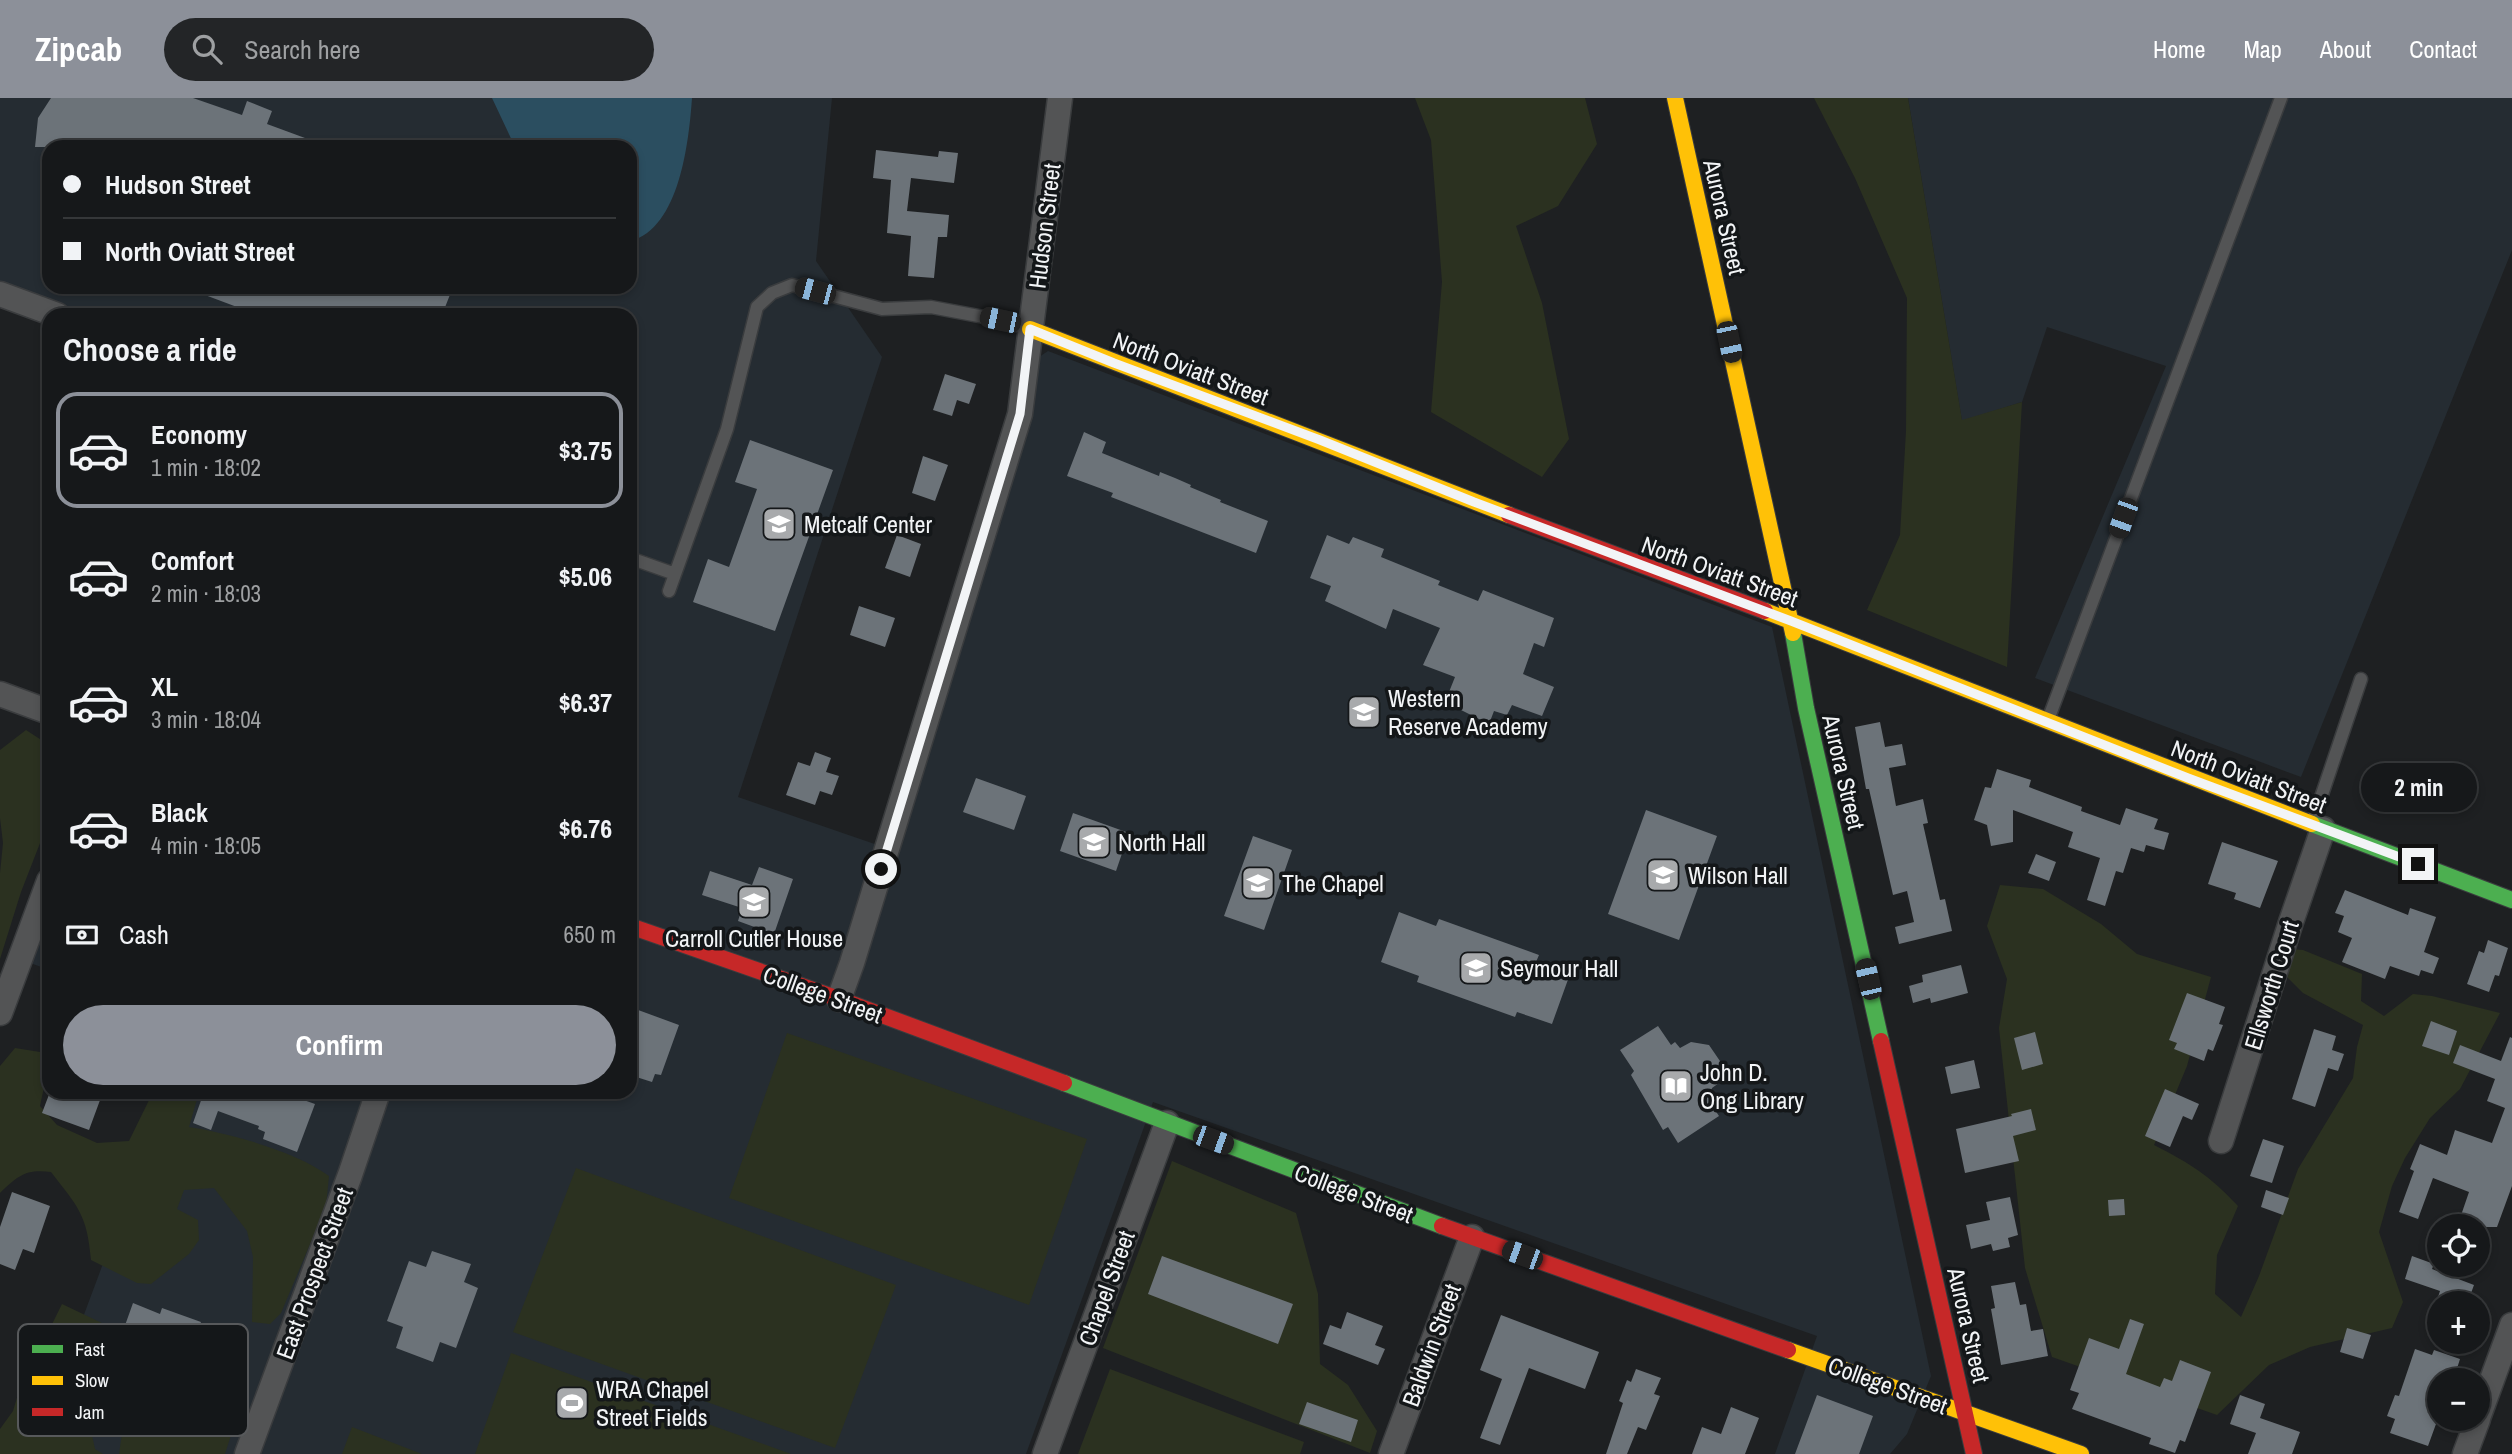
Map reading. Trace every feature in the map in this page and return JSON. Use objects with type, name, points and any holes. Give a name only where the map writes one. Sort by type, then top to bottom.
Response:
[{"type":"street","name":"Hudson Street","points":[[839,999],[1020,414],[1060,98]]},
{"type":"street","name":"Aurora Street","points":[[1675,98],[1791,621],[1806,708],[1974,1454]]},
{"type":"street","points":[[0,294],[42,309]]},
{"type":"street","name":"North Oviatt Street","points":[[1030,329],[1556,534],[1791,621],[2048,723],[2512,900]]},
{"type":"street","points":[[0,694],[42,709]]},
{"type":"street","name":"Ellsworth Court","points":[[2221,1141],[2291,922],[2318,826]]},
{"type":"street","points":[[0,1013],[42,900]]},
{"type":"street","name":"College Street","points":[[637,928],[839,999],[1472,1237],[2081,1454]]},
{"type":"street","name":"East Prospect Street","points":[[247,1454],[376,1099]]},
{"type":"street","name":"Chapel Street","points":[[1045,1454],[1167,1123]]},
{"type":"street","name":"Baldwin Street","points":[[1391,1454],[1472,1237]]},
{"type":"street","points":[[2490,1386],[2512,1325]]},
{"type":"street","points":[[2465,1454],[2474,1431]]},
{"type":"lane","points":[[2048,723],[2281,98]]},
{"type":"lane","points":[[669,591],[727,429],[757,307],[772,293],[792,285],[883,309],[931,307],[1000,320],[1030,329]]},
{"type":"lane","points":[[637,560],[675,574]]},
{"type":"lane","points":[[2318,826],[2361,679]]},
{"type":"shaded area","name":"Western Reserve Academy","points":[[0,98],[832,98],[816,261],[882,357],[738,797],[895,851],[1039,357],[1048,351],[1772,627],[1931,1376],[1907,1434],[1890,1454],[1775,1454],[1817,1336],[1153,1102],[1026,1454],[32,1454],[39,1436],[248,1436],[248,1324],[80,1324],[164,1099],[637,1099],[637,308],[42,309],[0,294]]},
{"type":"shaded area","points":[[1908,98],[2512,98],[2512,250],[2301,777],[2035,678],[2166,366],[2047,327],[2022,402],[1962,421]]},
{"type":"shaded area","points":[[42,900],[42,967],[20,959]]},
{"type":"green space","points":[[1415,98],[1585,98],[1597,144],[1558,206],[1516,226],[1542,303],[1569,439],[1542,477],[1431,412],[1442,282],[1431,140]]},
{"type":"green space","points":[[1814,98],[1908,98],[1962,420],[2022,402],[2007,667],[1867,610],[1900,535],[1906,431],[1907,298],[1855,178]]},
{"type":"green space","points":[[26,730],[42,740],[42,838],[21,892],[0,959],[0,873],[3,843],[0,818],[0,750]]},
{"type":"green space","points":[[2000,885],[2043,889],[2101,924],[2137,954],[2211,977],[2187,1066],[2154,1145],[2199,1171],[2238,1206],[2217,1255],[2215,1294],[2241,1317],[2298,1169],[2353,1078],[2363,1025],[2303,993],[2283,973],[2291,949],[2303,950],[2362,974],[2361,1001],[2384,1016],[2413,994],[2500,1013],[2460,1089],[2430,1118],[2405,1158],[2392,1186],[2379,1232],[2403,1302],[2392,1328],[2310,1347],[2269,1365],[2217,1415],[2052,1357],[2025,1268],[1999,1028],[2007,979],[1987,926]]},
{"type":"green space","points":[[787,1033],[1087,1139],[1029,1305],[729,1198]]},
{"type":"green space","points":[[15,1048],[40,1052],[40,1106],[57,1125],[97,1143],[129,1141],[150,1099],[197,1099],[189,1127],[262,1145],[299,1159],[329,1176],[326,1206],[281,1313],[270,1324],[252,1322],[253,1257],[247,1231],[214,1188],[184,1190],[177,1209],[198,1220],[199,1240],[189,1254],[151,1284],[137,1283],[91,1260],[87,1232],[80,1212],[51,1172],[22,1175],[0,1193],[0,1066]]},
{"type":"green space","points":[[1172,1161],[1296,1213],[1318,1294],[1320,1364],[1348,1385],[1377,1431],[1370,1453],[1103,1348]]},
{"type":"green space","points":[[576,1168],[896,1285],[835,1448],[513,1332]]},
{"type":"green space","points":[[62,1304],[104,1324],[52,1324]]},
{"type":"green space","name":"WRA Chapel Street Fields","points":[[511,1353],[791,1454],[475,1454]]},
{"type":"green space","points":[[1110,1369],[1304,1442],[1300,1454],[1078,1454]]},
{"type":"green space","points":[[18,1394],[18,1436],[92,1436],[95,1449],[103,1454],[0,1454],[0,1429],[13,1411]]},
{"type":"green space","points":[[352,1427],[422,1454],[342,1454]]},
{"type":"green space","points":[[122,1436],[231,1436],[225,1454],[119,1454]]},
{"type":"water","points":[[492,98],[692,98],[684,159],[671,202],[660,220],[647,233],[637,238],[637,140],[512,140]]},
{"type":"building","points":[[51,98],[193,98],[242,115],[247,101],[272,111],[267,124],[310,140],[42,140],[42,147],[35,147],[38,118]]},
{"type":"building","points":[[876,150],[938,157],[939,151],[958,153],[954,183],[911,178],[907,211],[949,215],[947,237],[938,237],[934,278],[908,276],[911,236],[887,233],[891,180],[873,178]]},
{"type":"building","points":[[202,294],[450,294],[445,308],[237,307]]},
{"type":"building","points":[[945,374],[976,384],[969,404],[957,400],[952,416],[933,410]]},
{"type":"building","points":[[1084,432],[1106,442],[1102,453],[1159,476],[1160,472],[1175,478],[1221,500],[1220,502],[1268,521],[1256,553],[1111,497],[1113,493],[1067,476]]},
{"type":"building","name":"Metcalf Center","points":[[750,440],[833,470],[775,631],[693,602],[708,559],[729,567],[757,489],[735,482]]},
{"type":"building","points":[[923,456],[948,465],[935,501],[912,493]]},
{"type":"building","points":[[897,535],[921,544],[910,577],[885,568]]},
{"type":"building","points":[[1327,535],[1349,544],[1353,537],[1384,549],[1381,557],[1440,581],[1438,585],[1478,601],[1483,590],[1554,618],[1544,647],[1534,643],[1523,674],[1554,687],[1542,716],[1512,705],[1507,715],[1494,711],[1489,724],[1459,709],[1463,697],[1449,692],[1455,677],[1423,665],[1440,628],[1393,609],[1386,629],[1325,601],[1331,586],[1310,578]]},
{"type":"building","points":[[859,606],[895,618],[885,647],[850,635]]},
{"type":"building","points":[[1880,722],[1885,747],[1902,744],[1906,765],[1889,768],[1896,806],[1923,799],[1928,823],[1923,824],[1940,900],[1945,899],[1952,931],[1899,944],[1895,927],[1914,922],[1907,891],[1893,895],[1869,789],[1866,789],[1855,727]]},
{"type":"building","points":[[815,752],[831,758],[826,772],[839,776],[832,795],[820,791],[815,805],[786,795],[798,762],[810,766]]},
{"type":"building","points":[[1997,769],[2031,780],[2029,787],[2082,807],[2081,811],[2120,825],[2126,808],[2158,819],[2154,829],[2169,833],[2164,850],[2146,845],[2144,852],[2131,848],[2123,873],[2116,871],[2105,906],[2087,900],[2100,858],[2068,847],[2073,832],[2013,810],[2013,842],[1991,846],[1987,825],[1974,820],[1985,787],[1991,788]]},
{"type":"building","points":[[976,778],[1026,796],[1014,830],[963,812]]},
{"type":"building","name":"Wilson Hall","points":[[1646,810],[1717,836],[1679,940],[1608,914]]},
{"type":"building","name":"North Hall","points":[[1073,813],[1129,833],[1116,871],[1060,851]]},
{"type":"building","name":"The Chapel","points":[[1253,836],[1292,850],[1264,930],[1224,916]]},
{"type":"building","points":[[2222,842],[2278,861],[2260,908],[2234,899],[2236,893],[2208,884]]},
{"type":"building","points":[[2036,854],[2056,862],[2049,881],[2028,873]]},
{"type":"building","name":"Carroll Cutler House","points":[[759,867],[793,879],[774,934],[738,921],[742,908],[702,895],[710,871],[752,885]]},
{"type":"building","points":[[2345,890],[2408,915],[2410,908],[2436,917],[2424,952],[2439,958],[2433,974],[2421,970],[2419,976],[2390,966],[2385,979],[2342,962],[2352,938],[2338,932],[2344,916],[2335,913]]},
{"type":"building","name":"Seymour Hall","points":[[1399,912],[1436,926],[1439,919],[1539,955],[1536,962],[1570,974],[1552,1024],[1517,1012],[1515,1017],[1417,982],[1419,976],[1381,962]]},
{"type":"building","points":[[2488,940],[2508,948],[2499,976],[2495,975],[2489,992],[2467,984],[2479,951],[2484,953]]},
{"type":"building","points":[[1961,965],[1968,993],[1931,1003],[1930,998],[1913,1003],[1909,986],[1923,982],[1922,975]]},
{"type":"building","points":[[2187,993],[2225,1007],[2219,1024],[2223,1025],[2213,1051],[2208,1049],[2204,1061],[2174,1049],[2177,1043],[2169,1040]]},
{"type":"building","points":[[637,1010],[679,1025],[661,1075],[655,1074],[652,1082],[637,1077]]},
{"type":"building","points":[[2431,1021],[2457,1031],[2449,1055],[2422,1046]]},
{"type":"building","name":"John D. Ong Library","points":[[1658,1026],[1671,1045],[1675,1042],[1680,1048],[1691,1042],[1709,1045],[1722,1064],[1719,1083],[1712,1088],[1709,1101],[1719,1116],[1678,1143],[1668,1127],[1663,1130],[1631,1075],[1634,1071],[1620,1050]]},
{"type":"building","points":[[2314,1029],[2336,1036],[2332,1050],[2344,1054],[2338,1071],[2328,1068],[2315,1107],[2292,1099]]},
{"type":"building","points":[[2035,1032],[2043,1064],[2022,1070],[2014,1038]]},
{"type":"building","points":[[2510,1037],[2512,1186],[2497,1227],[2490,1227],[2490,1214],[2461,1214],[2469,1192],[2433,1178],[2418,1219],[2399,1212],[2414,1171],[2410,1169],[2420,1144],[2447,1155],[2455,1130],[2492,1143],[2505,1108],[2487,1101],[2495,1079],[2453,1063],[2460,1045],[2501,1061]]},
{"type":"building","points":[[1974,1060],[1980,1088],[1951,1094],[1945,1067]]},
{"type":"building","points":[[2165,1089],[2199,1104],[2192,1120],[2183,1116],[2170,1147],[2145,1136]]},
{"type":"building","points":[[47,1099],[100,1099],[89,1130],[42,1113]]},
{"type":"building","points":[[202,1099],[301,1099],[315,1104],[297,1152],[263,1139],[265,1132],[258,1129],[259,1126],[218,1111],[211,1130],[193,1123]]},
{"type":"building","points":[[2031,1109],[2036,1130],[2013,1136],[2019,1161],[1965,1173],[1956,1129]]},
{"type":"building","points":[[2263,1139],[2284,1146],[2272,1183],[2250,1176]]},
{"type":"building","points":[[2266,1190],[2289,1198],[2283,1215],[2261,1207]]},
{"type":"building","points":[[12,1192],[50,1206],[34,1253],[23,1249],[15,1270],[0,1264],[0,1227]]},
{"type":"building","points":[[2010,1197],[2018,1235],[2008,1238],[2010,1247],[1993,1251],[1991,1244],[1971,1249],[1966,1225],[1990,1220],[1986,1202]]},
{"type":"building","points":[[2124,1199],[2125,1215],[2109,1216],[2108,1200]]},
{"type":"building","points":[[432,1251],[471,1264],[464,1282],[478,1288],[456,1348],[440,1342],[433,1362],[396,1348],[403,1327],[387,1321],[409,1261],[426,1267]]},
{"type":"building","points":[[1162,1256],[1293,1304],[1278,1344],[1148,1294]]},
{"type":"building","points":[[2412,1256],[2427,1261],[2427,1277],[2453,1277],[2474,1285],[2472,1291],[2440,1291],[2405,1279]]},
{"type":"building","points":[[2015,1282],[2020,1305],[2026,1304],[2031,1331],[2043,1329],[2048,1356],[2001,1365],[1991,1309],[1995,1308],[1991,1286]]},
{"type":"building","points":[[133,1303],[160,1314],[162,1308],[201,1322],[200,1324],[126,1324]]},
{"type":"building","points":[[1347,1312],[1383,1326],[1375,1345],[1385,1349],[1378,1365],[1323,1344],[1330,1325],[1341,1329]]},
{"type":"building","points":[[1501,1315],[1599,1352],[1585,1389],[1529,1368],[1500,1445],[1480,1438],[1502,1379],[1480,1370]]},
{"type":"building","points":[[2130,1319],[2144,1324],[2126,1374],[2160,1387],[2164,1378],[2172,1381],[2180,1360],[2211,1372],[2185,1442],[2180,1440],[2175,1453],[2149,1444],[2151,1438],[2072,1409],[2079,1393],[2070,1390],[2089,1338],[2119,1349]]},
{"type":"building","points":[[2347,1328],[2371,1335],[2363,1359],[2340,1352]]},
{"type":"building","points":[[2415,1349],[2427,1354],[2446,1354],[2460,1359],[2457,1368],[2427,1368],[2427,1431],[2433,1431],[2428,1446],[2390,1433],[2395,1419],[2387,1416],[2395,1395],[2399,1396]]},
{"type":"building","points":[[1636,1369],[1661,1378],[1654,1394],[1660,1396],[1646,1430],[1638,1427],[1627,1454],[1606,1454],[1623,1403],[1619,1401],[1627,1380],[1631,1382]]},
{"type":"building","points":[[1817,1395],[1873,1416],[1859,1454],[1795,1454]]},
{"type":"building","points":[[2240,1395],[2265,1404],[2260,1418],[2300,1432],[2292,1454],[2248,1454],[2256,1433],[2230,1424]]},
{"type":"building","points":[[1307,1402],[1358,1420],[1351,1442],[1299,1424]]},
{"type":"building","points":[[1731,1407],[1759,1418],[1745,1454],[1692,1454],[1702,1427],[1721,1434]]},
{"type":"traffic: fast","points":[[1793,633],[1806,708],[1881,1041]]},
{"type":"traffic: fast","points":[[2312,824],[2512,900]]},
{"type":"traffic: fast","points":[[1064,1083],[1442,1226]]},
{"type":"traffic: slow","points":[[1675,98],[1793,633]]},
{"type":"traffic: slow","points":[[1030,329],[1509,515]]},
{"type":"traffic: slow","points":[[1765,611],[2312,824]]},
{"type":"traffic: slow","points":[[1788,1350],[2081,1454]]},
{"type":"traffic: jam","points":[[1509,515],[1765,611]]},
{"type":"traffic: jam","points":[[637,928],[839,999],[1064,1083]]},
{"type":"traffic: jam","points":[[1881,1041],[1974,1454]]},
{"type":"traffic: jam","points":[[1442,1226],[1788,1350]]},
{"type":"place","name":"Metcalf Center","points":[[779,524]]},
{"type":"place","name":"Western Reserve Academy","points":[[1364,712]]},
{"type":"place","name":"North Hall","points":[[1094,842]]},
{"type":"place","name":"Wilson Hall","points":[[1663,875]]},
{"type":"place","name":"The Chapel","points":[[1258,883]]},
{"type":"place","name":"Carroll Cutler House","points":[[754,902]]},
{"type":"place","name":"Seymour Hall","points":[[1476,968]]},
{"type":"place","name":"John D. Ong Library","points":[[1676,1086]]},
{"type":"place","name":"WRA Chapel Street Fields","points":[[572,1403]]},
{"type":"route","points":[[881,869],[1020,414],[1030,329],[1638,565],[1791,621],[2188,778],[2418,864]]}]
